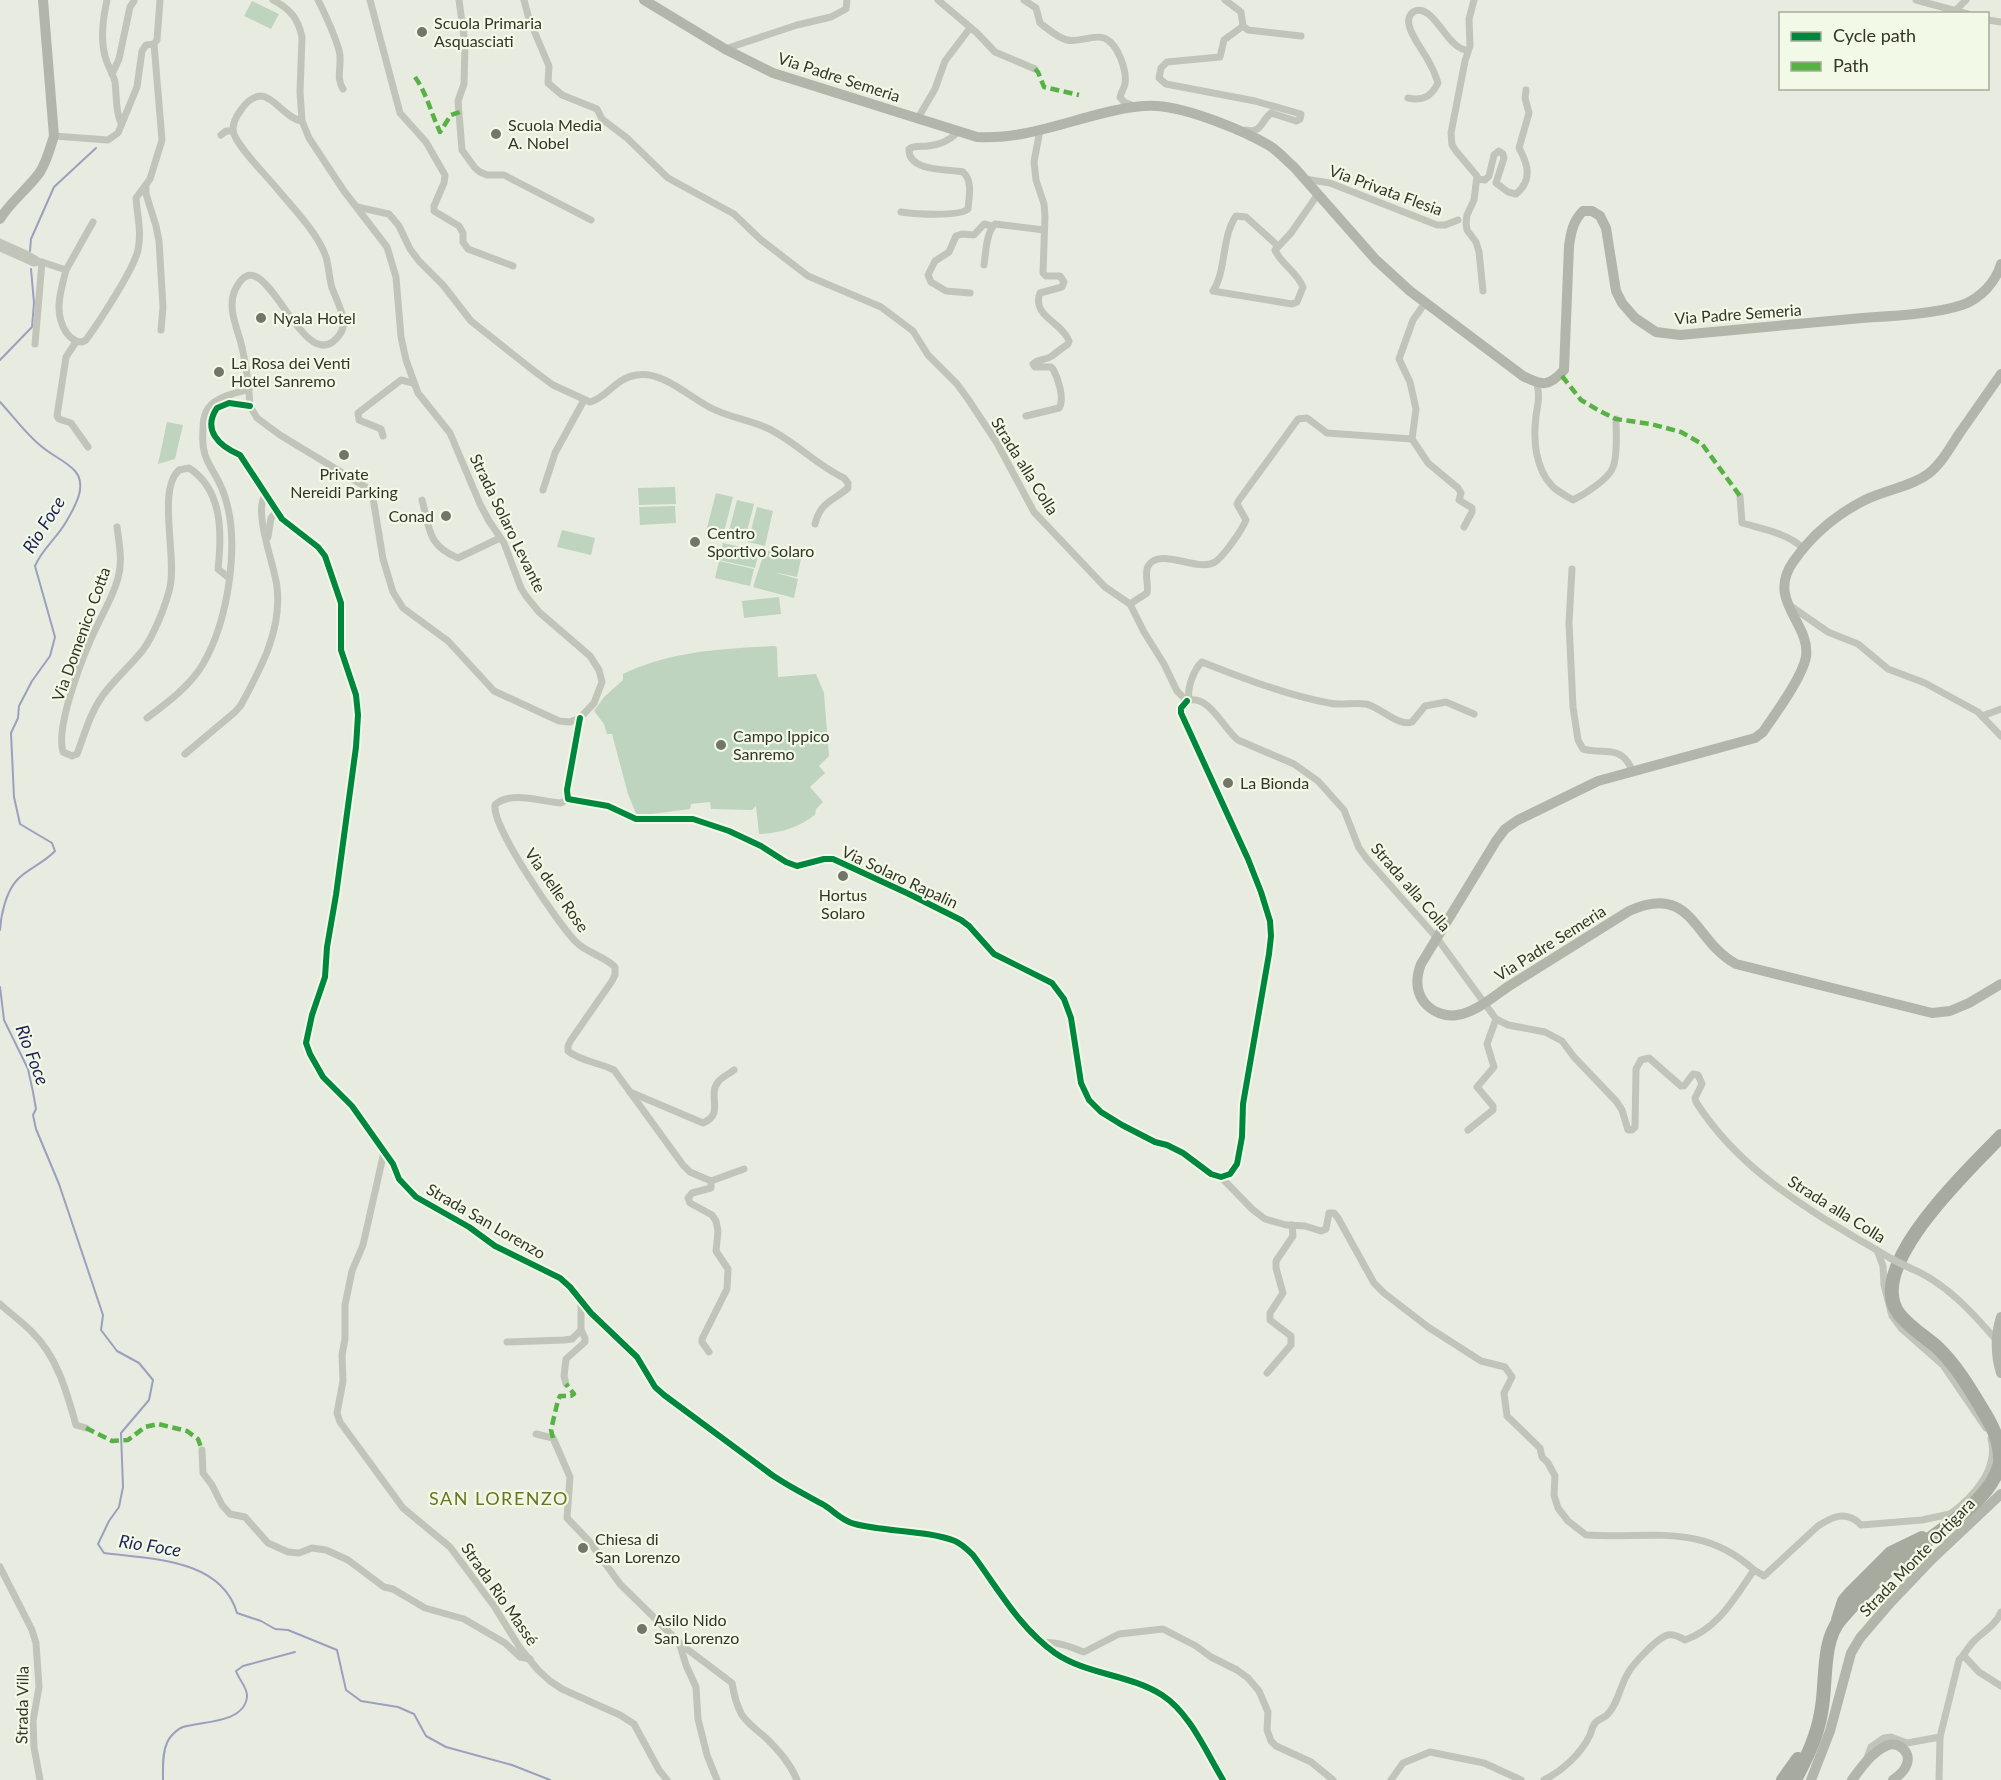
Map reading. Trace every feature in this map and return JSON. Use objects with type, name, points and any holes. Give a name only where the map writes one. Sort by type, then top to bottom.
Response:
[{"type":"highway","points":[[1799,1778],[1822,1712],[1829,1644],[1841,1609],[1850,1594],[1891,1553],[1938,1532],[1961,1515],[1990,1485],[2001,1460],[1996,1431],[1954,1365],[1938,1347],[1898,1313],[1891,1296],[1892,1279],[1906,1248],[1924,1221],[2001,1136]]},
{"type":"highway","points":[[1783,1780],[1818,1726]]},
{"type":"main road","points":[[0,219],[40,171],[48,156],[54,136],[43,0]]},
{"type":"main road","name":"Via Padre Semeria","points":[[644,0],[725,49],[773,73],[977,137],[991,138],[1040,130],[1112,111],[1156,106],[1172,108],[1234,129],[1272,148],[1294,167],[1376,260],[1425,303],[1537,384],[1555,380],[1564,370],[1569,246],[1576,218],[1582,211],[1592,211],[1600,216],[1606,228],[1616,291],[1622,303],[1644,325],[1656,332],[1666,334],[1680,335],[1950,308],[1963,305],[1990,286],[1998,275],[2001,264]]},
{"type":"main road","name":"Via Padre Semeria","points":[[2001,374],[1936,467],[1918,480],[1865,500],[1829,524],[1803,548],[1791,565],[1785,581],[1785,596],[1803,640],[1806,655],[1802,670],[1762,732],[1755,738],[1632,770],[1586,786],[1518,820],[1505,830],[1496,842],[1421,964],[1417,974],[1417,986],[1427,1006],[1447,1016],[1458,1015],[1484,1002],[1629,911],[1664,902],[1679,908],[1688,915],[1719,952],[1736,964],[1903,1006],[1932,1012],[1950,1011],[1969,1003],[2001,984]]},
{"type":"main road","points":[[2001,1317],[1997,1360],[2001,1373]]},
{"type":"main road","name":"Strada Monte Ortigara","points":[[1799,1778],[1830,1731],[1851,1653],[1860,1638],[1891,1602],[2001,1494]]},
{"type":"main road","points":[[1852,1780],[1865,1764],[1886,1746],[1896,1744],[1907,1754],[1908,1763],[1906,1768],[1893,1780]]},
{"type":"street","points":[[107,0],[102,33],[105,57],[112,74],[121,123]]},
{"type":"street","points":[[54,136],[108,140],[118,134],[137,87],[142,51],[146,45],[153,44],[157,40],[160,0]]},
{"type":"street","name":"Strada Solaro Levante","points":[[273,0],[292,13],[300,26],[302,121],[309,138],[387,247],[392,260],[396,277],[400,337],[413,382],[421,398],[450,433],[480,504],[504,543],[526,596],[539,612],[590,656],[599,670],[602,682],[598,696],[580,718]]},
{"type":"street","points":[[318,0],[340,51],[339,80],[343,89]]},
{"type":"street","points":[[370,0],[400,113],[426,142],[444,172],[444,183],[433,208],[459,226],[463,242],[468,249],[513,266]]},
{"type":"street","points":[[459,0],[465,44],[464,84],[458,101],[462,150],[465,156],[480,172],[487,175],[504,175],[591,220]]},
{"type":"street","name":"Strada alla Colla","points":[[524,0],[529,19],[549,66],[548,83],[552,87],[562,95],[597,110],[602,118],[627,138],[668,178],[726,209],[808,276],[881,308],[913,331],[928,355],[957,384],[968,399],[997,443],[1038,517],[1105,588],[1130,604],[1177,691],[1188,700],[1198,700],[1209,707],[1238,740],[1294,764],[1317,781],[1344,810],[1359,848],[1367,859],[1437,938],[1496,1019],[1508,1025],[1545,1032],[1562,1041],[1616,1101],[1622,1110],[1629,1131],[1635,1127],[1636,1069],[1641,1060],[1646,1058],[1654,1061],[1681,1086],[1684,1086],[1693,1074],[1698,1075],[1702,1084],[1695,1098],[1696,1102],[1728,1144],[1794,1200],[1836,1228],[1890,1258],[1925,1274],[1953,1296],[1998,1342]]},
{"type":"street","points":[[725,49],[831,17],[846,9],[847,0]]},
{"type":"street","points":[[938,0],[995,52],[1035,69]]},
{"type":"street","points":[[1024,0],[1036,8],[1040,23],[1064,39],[1074,41],[1105,38],[1110,42],[1117,51],[1125,80],[1120,97],[1124,102],[1136,108]]},
{"type":"street","points":[[1225,0],[1240,12],[1243,26]]},
{"type":"street","points":[[1474,0],[1469,20],[1470,46],[1451,138],[1456,152],[1477,176],[1474,200],[1466,223],[1467,230],[1476,242],[1479,252],[1484,291]]},
{"type":"street","points":[[1916,0],[1962,12]]},
{"type":"street","points":[[1956,10],[1966,0]]},
{"type":"street","points":[[112,74],[119,59],[130,7],[134,1]]},
{"type":"street","points":[[1408,98],[1419,100],[1433,94],[1438,83],[1409,25],[1409,17],[1414,10],[1422,9],[1430,12],[1456,46],[1468,50]]},
{"type":"street","points":[[1243,26],[1255,32],[1301,36]]},
{"type":"street","points":[[1234,129],[1258,130],[1271,113],[1296,121],[1300,119],[1301,114],[1255,101],[1166,84],[1159,78],[1161,68],[1167,62],[1220,57],[1224,40],[1243,26]]},
{"type":"street","points":[[918,118],[935,89],[945,61],[970,28]]},
{"type":"street","points":[[93,222],[66,270],[59,303],[59,317],[68,335],[76,342],[82,342],[90,334],[138,251],[140,231],[136,198],[146,187],[158,158],[162,140],[153,44]]},
{"type":"street","points":[[1477,179],[1485,180],[1490,176],[1494,155],[1499,151],[1504,158],[1496,183],[1508,192],[1516,194],[1524,185],[1528,164],[1519,148],[1528,113],[1526,90]]},
{"type":"street","points":[[302,121],[294,119],[267,98],[258,97],[250,101],[242,111],[234,122],[233,130],[238,141],[320,244],[327,259],[328,276],[344,320],[340,334],[334,341],[324,345],[315,344],[306,338],[262,281],[256,276],[244,279],[235,289],[232,306],[244,353],[250,406],[257,418],[280,435],[369,489],[373,498],[383,559],[393,592],[408,613],[448,640],[494,691],[559,721],[570,722],[580,718]]},
{"type":"street","points":[[221,135],[233,130]]},
{"type":"street","points":[[1026,416],[1059,408],[1061,405],[1063,399],[1053,369],[1035,367],[1033,364],[1037,360],[1050,358],[1069,341],[1063,330],[1041,312],[1039,307],[1040,293],[1059,288],[1064,282],[1060,276],[1046,276],[1042,273],[1044,204],[1036,180],[1034,162],[1040,130]]},
{"type":"street","points":[[901,212],[962,214],[968,209],[970,182],[966,174],[921,166],[912,160],[909,153],[909,149],[914,146],[928,146],[950,140],[958,132]]},
{"type":"street","name":"Via Privata Flesia","points":[[1305,179],[1330,183],[1431,223],[1445,225],[1458,220]]},
{"type":"street","points":[[146,187],[159,241],[163,307],[161,330]]},
{"type":"street","name":"Via Privata Flesia","points":[[1277,245],[1291,234],[1318,194]]},
{"type":"street","points":[[357,207],[389,214],[399,226],[418,261],[443,285],[471,321],[554,385],[590,402],[597,400],[617,382],[636,375],[652,376],[676,387],[712,409],[766,428],[844,478],[848,483],[848,488],[823,505],[815,524]]},
{"type":"street","points":[[1236,216],[1246,217],[1277,245],[1275,253],[1303,287],[1297,302],[1292,304],[1213,291],[1218,282],[1228,236],[1236,216]]},
{"type":"street","points":[[970,293],[946,291],[931,282],[928,275],[935,261],[949,252],[956,236],[974,235],[984,224],[1044,230]]},
{"type":"street","points":[[984,264],[992,226]]},
{"type":"street","points":[[0,242],[41,262],[66,270]]},
{"type":"street","points":[[0,248],[34,263],[41,262]]},
{"type":"street","points":[[35,344],[41,262]]},
{"type":"street","points":[[1425,303],[1413,320],[1398,359],[1410,382],[1416,408],[1412,439],[1428,463],[1458,488],[1461,493],[1459,500],[1472,508],[1464,527]]},
{"type":"street","points":[[76,342],[66,357],[57,416],[59,420],[71,423],[87,447]]},
{"type":"street","points":[[383,436],[381,429],[359,420],[358,413],[401,380],[413,382]]},
{"type":"street","points":[[1537,384],[1540,396],[1535,448],[1548,482],[1573,500],[1608,476],[1614,466],[1616,419]]},
{"type":"street","points":[[147,718],[186,686],[203,665],[215,638],[229,578],[231,525],[224,493],[204,455],[203,420],[215,401],[249,389]]},
{"type":"street","points":[[543,490],[555,453],[584,400]]},
{"type":"street","name":"Strada San Lorenzo","points":[[250,406],[229,403],[217,408],[211,420],[213,432],[221,444],[240,455],[276,512],[318,547],[325,556],[341,603],[341,650],[356,695],[358,715],[356,747],[327,947],[325,977],[312,1015],[306,1043],[323,1077],[352,1106],[393,1164],[399,1179],[416,1197],[469,1227],[495,1246],[560,1278],[591,1313],[637,1358],[655,1387],[664,1395],[789,1487],[826,1506],[846,1521],[871,1528],[938,1537],[956,1541],[965,1547],[1026,1628],[1042,1643],[1069,1662],[1147,1688],[1167,1699],[1183,1714],[1192,1727],[1223,1780]]},
{"type":"street","points":[[1130,604],[1147,593],[1149,586],[1146,569],[1149,563],[1156,559],[1166,558],[1194,564],[1216,561],[1243,528],[1246,520],[1237,504],[1239,500],[1298,419],[1307,418],[1327,433],[1412,439]]},
{"type":"street","name":"Via Domenico Cotta","points":[[117,527],[121,563],[118,579],[89,645],[68,704],[61,741],[63,752],[68,755],[77,754],[84,731],[103,696],[147,644],[166,597],[172,571],[169,496],[173,477],[179,470],[189,468],[194,471],[211,492],[219,517],[221,540],[218,569],[229,578]]},
{"type":"street","points":[[185,754],[241,705],[271,644],[277,623],[278,605],[277,586],[261,510],[265,496]]},
{"type":"street","points":[[1740,496],[1742,523],[1784,536],[1803,548]]},
{"type":"street","points":[[422,500],[433,541],[442,551],[458,558],[500,538]]},
{"type":"street","points":[[267,539],[271,518],[276,512]]},
{"type":"street","points":[[1572,569],[1569,623],[1573,707],[1578,740],[1584,748],[1618,753],[1629,762],[1632,770]]},
{"type":"street","points":[[1788,604],[1828,632],[1858,644],[1888,669],[1969,706],[2001,735]]},
{"type":"street","points":[[1221,1177],[1230,1174],[1237,1164],[1242,1137],[1243,1104],[1269,954],[1270,928],[1267,911],[1248,859],[1181,713],[1181,708],[1188,700],[1195,671],[1202,662],[1250,681],[1330,704],[1365,704],[1403,723],[1412,722],[1425,706],[1446,702],[1474,714]]},
{"type":"street","points":[[1982,716],[2001,709]]},
{"type":"street","points":[[568,799],[567,790],[580,718]]},
{"type":"street","name":"Via delle Rose","points":[[568,799],[561,803],[520,798],[504,800],[495,806],[494,811],[502,832],[560,924],[578,944],[615,967],[612,981],[568,1046],[568,1051],[614,1070],[683,1166],[711,1182]]},
{"type":"street","name":"Via Solaro Rapalin","points":[[568,799],[590,801],[608,806],[636,819],[693,819],[729,831],[797,866],[833,859],[961,920],[994,954],[1052,983],[1064,999],[1071,1018],[1082,1083],[1089,1100],[1101,1112],[1138,1134],[1183,1153],[1210,1174],[1221,1177],[1265,1219],[1321,1231],[1326,1229],[1329,1214],[1334,1213],[1374,1283],[1384,1293],[1428,1327],[1481,1361],[1505,1367],[1512,1377],[1504,1393],[1507,1416],[1540,1448],[1542,1457],[1555,1476],[1554,1495],[1558,1508],[1578,1530],[1586,1535],[1682,1536],[1708,1541],[1724,1547],[1754,1570]]},
{"type":"street","points":[[1468,1130],[1493,1110],[1493,1106],[1476,1087],[1494,1067],[1487,1044],[1496,1019]]},
{"type":"street","points":[[629,1091],[703,1123],[709,1121],[714,1115],[716,1084],[734,1070]]},
{"type":"street","name":"Strada Rio Massé","points":[[384,1152],[363,1245],[352,1271],[345,1305],[343,1381],[337,1413],[340,1422],[403,1508],[450,1547],[494,1606],[520,1648],[550,1681],[634,1724],[659,1770],[667,1780]]},
{"type":"street","points":[[709,1352],[702,1339],[727,1289],[728,1269],[716,1251],[718,1231],[716,1221],[712,1215],[692,1205],[688,1198],[692,1193],[711,1188],[711,1182],[744,1169]]},
{"type":"street","points":[[1267,1373],[1291,1344],[1291,1336],[1270,1320],[1270,1313],[1283,1293],[1276,1261],[1293,1236],[1292,1225]]},
{"type":"street","points":[[1544,1780],[1557,1773],[1574,1756],[1592,1727],[1599,1719],[1607,1715],[1628,1672],[1654,1643],[1665,1635],[1674,1635],[1685,1640],[1701,1632],[1728,1609],[1754,1570],[1764,1576],[1818,1526],[1838,1517],[1854,1517],[1861,1525],[1952,1515],[1969,1499],[1984,1478],[1992,1459],[1992,1442],[1986,1428],[1943,1365],[1901,1328],[1892,1316],[1884,1285],[1883,1266],[1877,1250]]},
{"type":"street","points":[[566,1384],[564,1376],[566,1359],[585,1342],[581,1330],[581,1301]]},
{"type":"street","points":[[0,1304],[34,1333],[46,1349],[65,1387],[76,1425],[86,1428]]},
{"type":"street","points":[[507,1342],[564,1341],[572,1339],[581,1330]]},
{"type":"street","points":[[536,1434],[553,1438],[564,1459],[570,1477],[567,1518],[589,1542],[620,1584],[679,1642],[732,1683],[741,1714],[782,1754],[797,1780]]},
{"type":"street","points":[[202,1450],[203,1473],[222,1505],[231,1514],[245,1517],[268,1543],[288,1552],[299,1553],[312,1548],[326,1550],[348,1560],[384,1587],[393,1589],[425,1608],[464,1619],[505,1643],[520,1657],[530,1659]]},
{"type":"street","points":[[1965,1523],[1976,1517]]},
{"type":"street","name":"Strada Villa","points":[[0,1567],[32,1630],[36,1643],[39,1687],[33,1721],[34,1747],[40,1780]]},
{"type":"street","points":[[1939,1780],[1940,1737],[1949,1707],[1956,1666],[1975,1640],[1998,1619],[2001,1612]]},
{"type":"street","points":[[1042,1643],[1064,1644],[1084,1652],[1119,1634],[1163,1629],[1238,1670],[1248,1678],[1259,1691],[1268,1712],[1267,1730],[1271,1742],[1311,1762],[1333,1780]]},
{"type":"street","points":[[679,1642],[696,1687],[698,1719],[707,1755],[717,1780]]},
{"type":"street","points":[[1964,1656],[1979,1672],[2001,1686]]},
{"type":"street","points":[[1865,1764],[1871,1747],[1884,1738],[1891,1737],[1907,1743],[1940,1737]]},
{"type":"street","points":[[1391,1780],[1403,1763],[1430,1752],[1484,1763],[1521,1780]]},
{"type":"green space","points":[[252,1],[279,14],[271,29],[244,16]]},
{"type":"green space","points":[[167,422],[183,425],[175,459],[158,464]]},
{"type":"green space","points":[[675,487],[676,504],[639,505],[638,488]]},
{"type":"green space","points":[[716,493],[733,497],[724,532],[707,528]]},
{"type":"green space","points":[[737,500],[754,504],[745,539],[728,535]]},
{"type":"green space","points":[[675,506],[676,523],[640,525],[639,507]]},
{"type":"green space","points":[[757,507],[773,511],[765,546],[748,542]]},
{"type":"green space","points":[[562,530],[595,538],[591,555],[557,547]]},
{"type":"green space","points":[[723,543],[759,551],[755,568],[719,560]]},
{"type":"green space","points":[[765,550],[801,559],[797,577],[773,572],[798,579],[794,598],[753,587]]},
{"type":"green space","points":[[719,561],[754,569],[750,586],[715,578]]},
{"type":"green space","points":[[779,597],[781,614],[744,618],[742,601]]},
{"type":"green space","name":"Campo Ippico Sanremo","points":[[775,646],[778,677],[816,674],[824,693],[829,756],[819,766],[825,773],[810,787],[823,802],[816,809],[815,815],[789,829],[759,834],[756,806],[752,810],[711,809],[710,802],[691,804],[690,809],[637,816],[628,794],[612,734],[607,734],[604,724],[594,711],[604,697],[623,680],[623,674],[660,660],[697,652]]},
{"type":"waterway","name":"Rio Foce","points":[[30,251],[31,239],[54,187],[96,148]]},
{"type":"waterway","name":"Rio Foce","points":[[0,360],[32,327],[34,303],[31,269]]},
{"type":"waterway","name":"Rio Foce","points":[[0,402],[25,431],[75,471],[80,483],[73,510],[35,566],[55,637],[50,656],[32,681],[19,706],[18,718],[11,733],[14,797],[20,824],[52,843],[55,851],[21,876],[13,885],[5,903],[0,930]]},
{"type":"waterway","name":"Rio Foce","points":[[0,987],[4,1020],[28,1069],[36,1109],[33,1115],[36,1129],[59,1184],[103,1315],[101,1330],[117,1351],[139,1363],[153,1380],[149,1400],[121,1433],[123,1487],[119,1507],[98,1544],[104,1553],[162,1560],[200,1571],[216,1581],[229,1595],[237,1613],[261,1621],[275,1629],[288,1630],[337,1650],[346,1690],[361,1701],[398,1707],[414,1714],[426,1736],[446,1747],[512,1765],[550,1780]]},
{"type":"waterway","points":[[163,1780],[165,1747],[176,1731],[183,1727],[230,1717],[244,1706],[247,1694],[236,1671],[243,1666],[295,1652]]},
{"type":"marked path","points":[[1035,69],[1044,87],[1079,95]]},
{"type":"marked path","points":[[415,77],[440,132],[451,115],[460,112]]},
{"type":"marked path","points":[[1562,376],[1581,400],[1616,419],[1651,424],[1681,432],[1702,444],[1740,496]]},
{"type":"marked path","points":[[553,1438],[551,1430],[558,1400],[560,1396],[574,1394],[566,1384]]},
{"type":"marked path","points":[[86,1428],[112,1441],[128,1440],[145,1427],[158,1424],[187,1431],[198,1439],[202,1450]]},
{"type":"cycle path","points":[[250,406],[229,403],[217,408],[211,423],[212,430],[225,447],[240,455],[282,519],[318,547],[325,556],[341,603],[341,650],[356,695],[358,715],[356,747],[327,947],[325,977],[312,1015],[306,1043],[323,1077],[352,1106],[393,1164],[399,1179],[416,1197],[469,1227],[495,1246],[560,1278],[591,1313],[637,1357],[655,1387],[664,1395],[772,1475],[824,1505],[846,1521],[867,1527],[944,1537],[960,1544],[973,1555],[1020,1620],[1055,1653],[1081,1666],[1149,1688],[1172,1703],[1197,1734],[1223,1780]]},
{"type":"cycle path","points":[[580,718],[567,790],[568,799],[608,806],[636,819],[693,819],[729,831],[797,866],[833,859],[961,920],[994,954],[1052,983],[1064,999],[1071,1018],[1081,1083],[1089,1100],[1101,1112],[1155,1142],[1183,1153],[1211,1174],[1221,1177],[1230,1174],[1237,1164],[1242,1137],[1243,1104],[1269,954],[1270,921],[1248,859],[1181,713],[1181,708],[1187,701]]},
{"type":"place","name":"Scuola Primaria Asquasciati","points":[[422,32]]},
{"type":"place","name":"Scuola Media A. Nobel","points":[[496,134]]},
{"type":"place","name":"Nyala Hotel","points":[[261,318]]},
{"type":"place","name":"La Rosa dei Venti Hotel Sanremo","points":[[219,372]]},
{"type":"place","name":"Private Nereidi Parking","points":[[344,455]]},
{"type":"place","name":"Conad","points":[[446,516]]},
{"type":"place","name":"Centro Sportivo Solaro","points":[[695,542]]},
{"type":"place","name":"Campo Ippico Sanremo","points":[[721,745]]},
{"type":"place","name":"La Bionda","points":[[1228,783]]},
{"type":"place","name":"Hortus Solaro","points":[[843,876]]},
{"type":"place","name":"Chiesa di San Lorenzo","points":[[583,1548]]},
{"type":"place","name":"Asilo Nido San Lorenzo","points":[[642,1629]]},
{"type":"district","name":"SAN LORENZO","points":[[499,1499]]}]
